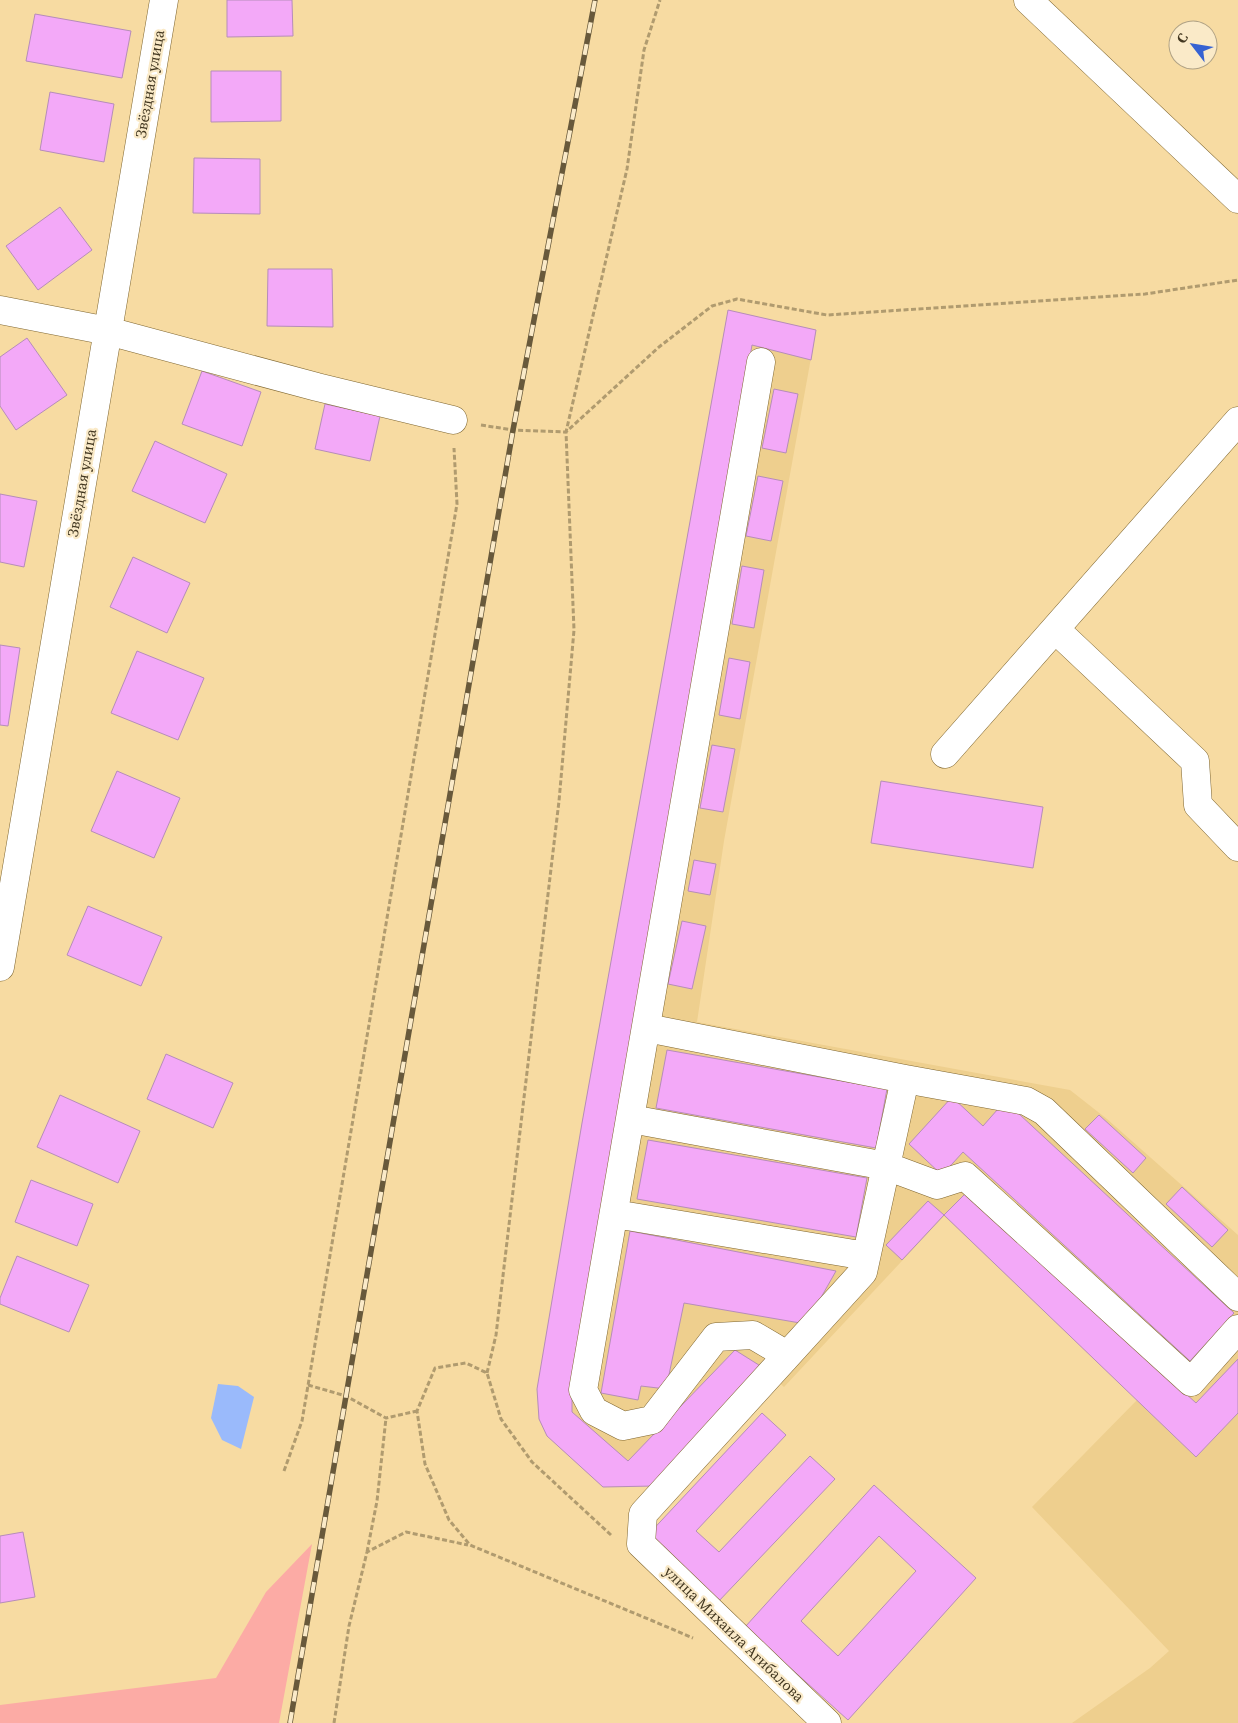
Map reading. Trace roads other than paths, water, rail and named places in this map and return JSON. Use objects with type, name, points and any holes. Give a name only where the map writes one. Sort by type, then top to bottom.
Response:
[{"type":"street","name":"Звёздная улица","points":[[0,967],[164,0]]},
{"type":"street","points":[[1028,0],[1238,199]]},
{"type":"street","points":[[0,310],[108,331],[317,387],[453,420]]},
{"type":"street","points":[[761,362],[583,1390],[594,1411],[622,1426],[652,1420],[716,1337],[753,1335],[787,1356],[863,1272],[905,1079]]},
{"type":"street","points":[[945,754],[1238,421]]},
{"type":"street","points":[[1055,629],[1195,761],[1198,805],[1238,847]]},
{"type":"street","points":[[646,1028],[1026,1101],[1044,1111],[1238,1297]]},
{"type":"street","points":[[631,1119],[886,1166],[937,1185],[965,1176],[1192,1382],[1238,1329]]},
{"type":"street","points":[[614,1214],[866,1256]]},
{"type":"street","name":"улица Михаила Агибалова","points":[[787,1356],[643,1514],[641,1544],[827,1723]]},
{"type":"water","points":[[218,1384],[238,1386],[254,1397],[241,1449],[222,1440],[211,1418]]},
{"type":"railway","points":[[290,1723],[513,430],[595,0]]}]
